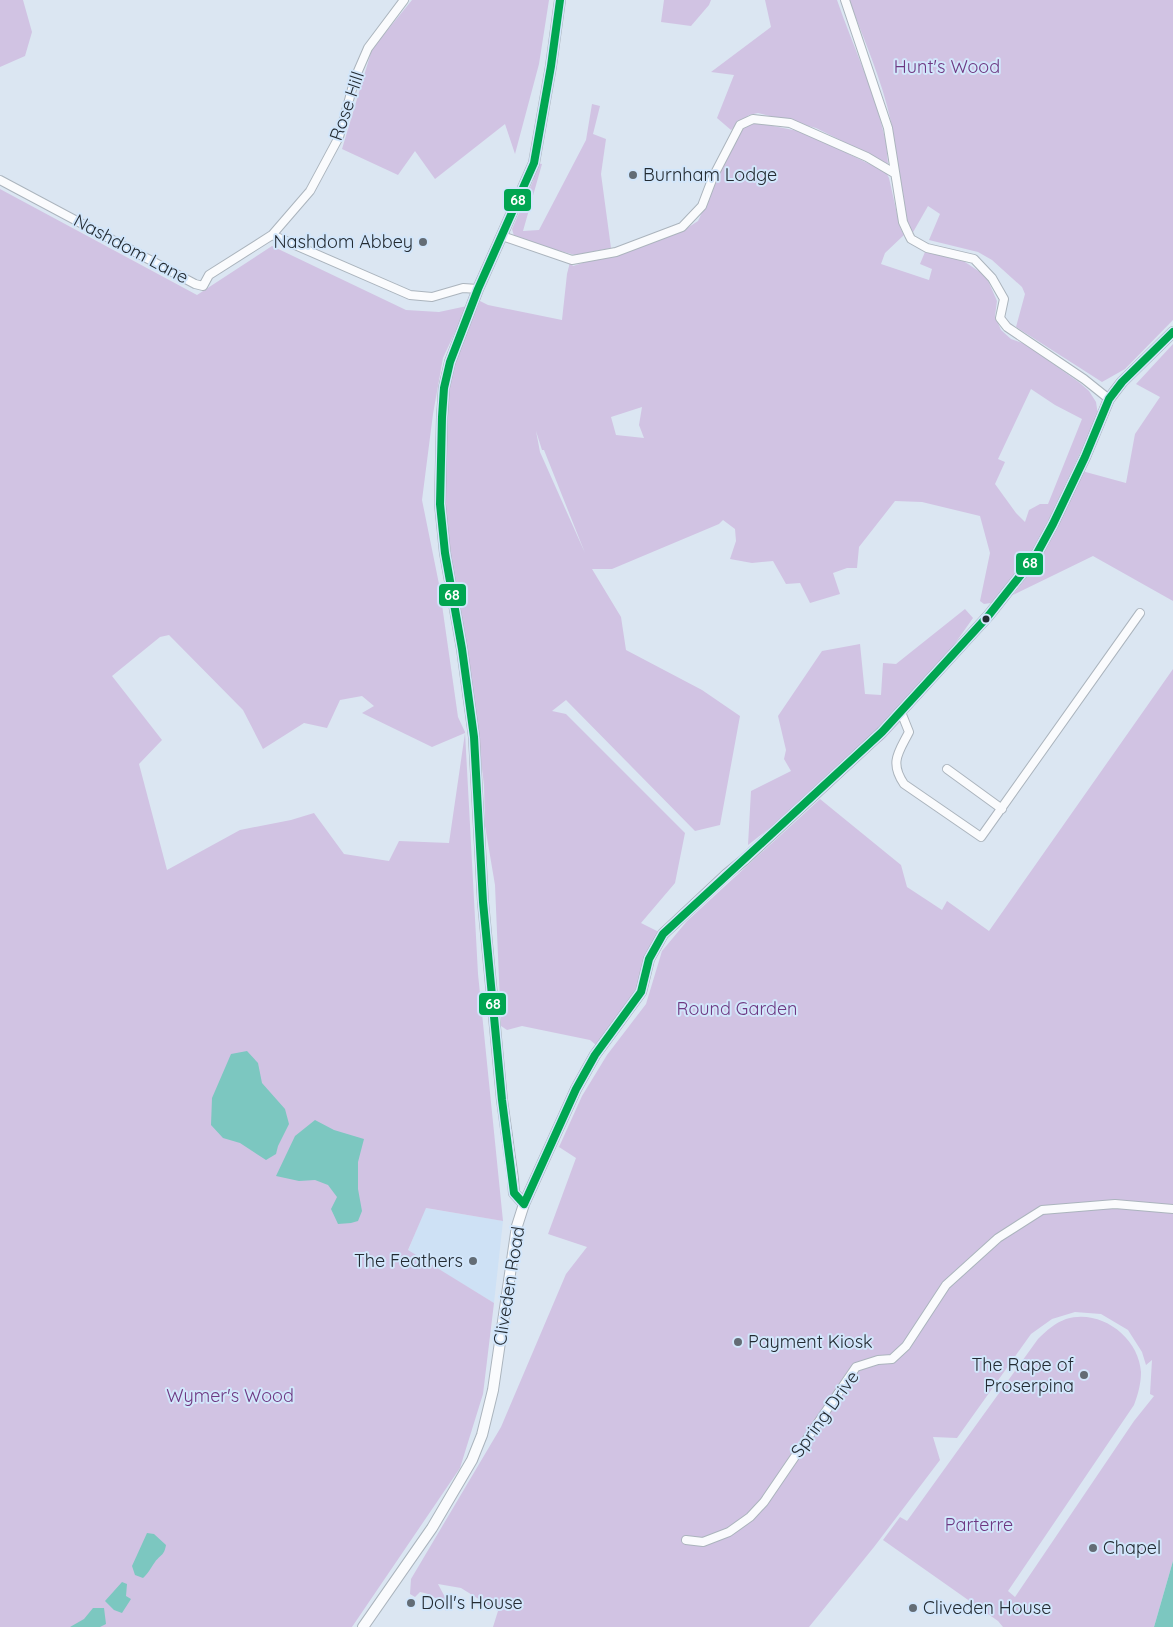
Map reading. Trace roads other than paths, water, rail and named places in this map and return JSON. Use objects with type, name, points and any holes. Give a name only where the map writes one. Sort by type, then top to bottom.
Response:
[{"type":"street","name":"Rose Hill","points":[[272,236],[310,191],[339,137],[355,78],[368,48],[404,0]]},
{"type":"street","points":[[524,1204],[514,1193],[502,1100],[483,902],[474,737],[462,649],[444,553],[440,504],[442,418],[444,388],[450,362],[478,289],[534,163],[551,66],[560,0]]},
{"type":"street","points":[[846,0],[888,128],[903,222],[911,239],[928,248],[974,259],[992,278],[1004,299],[1000,318],[1007,327],[1084,379],[1109,399]]},
{"type":"street","points":[[502,236],[572,260],[616,252],[682,227],[702,206],[713,177],[740,125],[753,119],[790,123],[860,154],[894,173]]},
{"type":"street","name":"Nashdom Lane","points":[[0,180],[195,284],[203,286],[209,275],[272,236]]},
{"type":"street","points":[[272,236],[410,295],[432,297],[463,288],[478,289]]},
{"type":"street","name":"Cliveden Road","points":[[363,1627],[432,1528],[472,1460],[482,1435],[493,1390],[513,1247],[524,1204],[576,1089],[596,1055],[641,992],[649,959],[663,934],[875,739],[989,615],[1035,557],[1085,457],[1109,399],[1122,382],[1173,332]]},
{"type":"street","points":[[901,712],[909,732],[896,757],[896,769],[904,784],[981,837],[1140,612]]},
{"type":"street","points":[[946,769],[1002,808]]},
{"type":"street","name":"Spring Drive","points":[[686,1540],[703,1542],[729,1532],[750,1517],[764,1502],[856,1367],[878,1360],[892,1359],[906,1346],[946,1285],[998,1238],[1042,1210],[1115,1204],[1173,1209]]},
{"type":"place","name":"Burnham Lodge","points":[[633,175]]},
{"type":"place","name":"Nashdom Abbey","points":[[423,242]]},
{"type":"place","name":"The Feathers","points":[[473,1261]]},
{"type":"place","name":"Payment Kiosk","points":[[738,1342]]},
{"type":"place","name":"The Rape of Proserpina","points":[[1084,1375]]},
{"type":"place","name":"Chapel","points":[[1093,1548]]},
{"type":"place","name":"Doll's House","points":[[411,1603]]},
{"type":"place","name":"Cliveden House","points":[[913,1608]]},
{"type":"park label","name":"Hunt's Wood","points":[[947,67]]},
{"type":"park label","name":"Round Garden","points":[[737,1009]]},
{"type":"park label","name":"Wymer's Wood","points":[[230,1396]]},
{"type":"park label","name":"Parterre","points":[[979,1525]]}]
